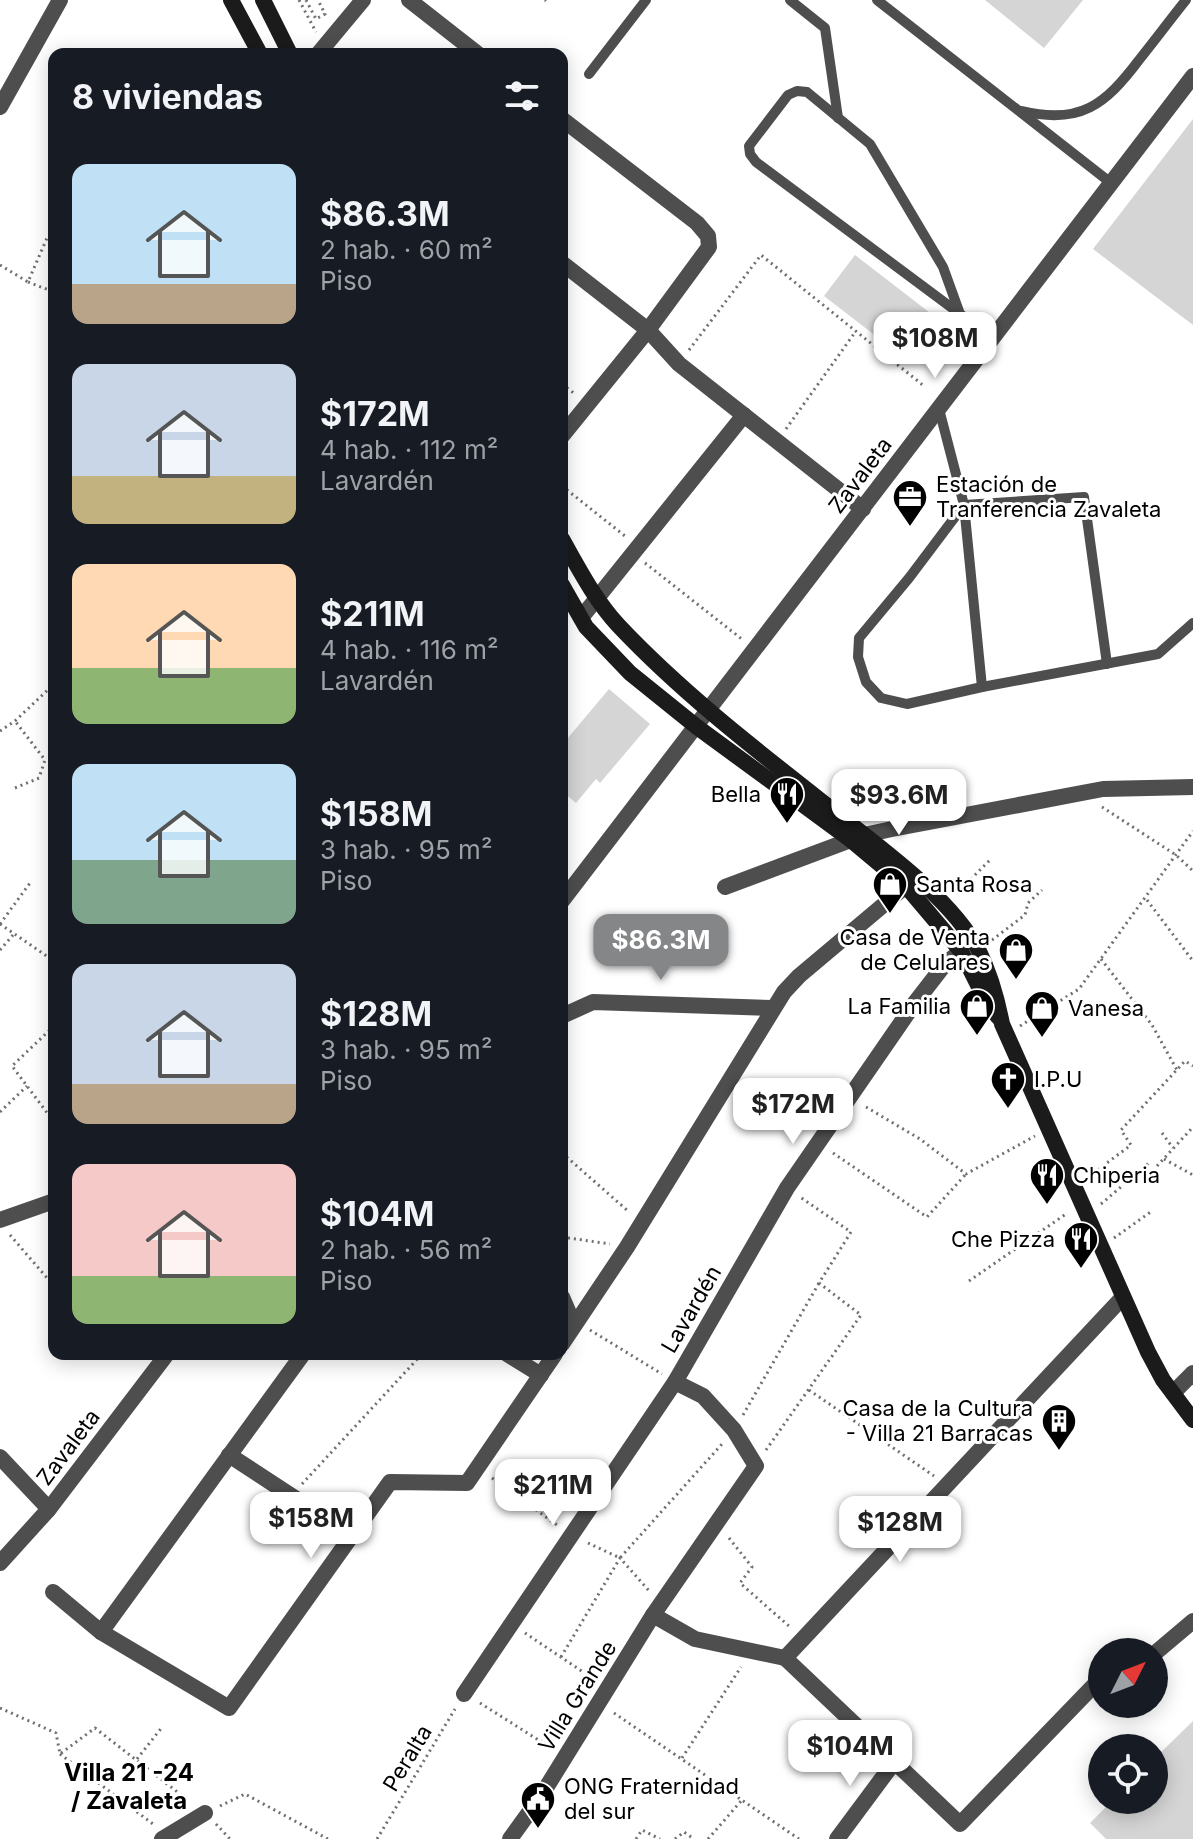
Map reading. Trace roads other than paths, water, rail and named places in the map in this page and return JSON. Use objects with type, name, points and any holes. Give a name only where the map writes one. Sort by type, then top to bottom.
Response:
[{"type":"main road","points":[[231,0],[257,48]]},
{"type":"main road","points":[[263,0],[287,48]]},
{"type":"main road","points":[[568,550],[596,599],[649,657],[858,838],[969,950]]},
{"type":"main road","points":[[568,595],[586,627],[612,656],[697,727],[918,880],[943,906],[995,990],[1005,1029],[1153,1363],[1193,1420]]},
{"type":"street","points":[[0,107],[60,0]]},
{"type":"street","points":[[323,48],[363,0]]},
{"type":"street","points":[[409,0],[470,48]]},
{"type":"street","name":"Zavaleta","points":[[568,893],[1193,76]]},
{"type":"street","points":[[568,124],[697,223],[708,236],[707,252],[568,429]]},
{"type":"street","points":[[568,268],[648,330],[679,364],[863,509]]},
{"type":"street","points":[[581,618],[744,415]]},
{"type":"street","points":[[725,887],[858,838],[1075,793],[1118,788],[1193,787]]},
{"type":"street","points":[[568,1335],[642,1223],[772,1008],[799,976],[906,886]]},
{"type":"street","name":"Lavardén","points":[[464,1694],[675,1382],[787,1188],[849,1096],[932,979],[969,950]]},
{"type":"street","points":[[568,1013],[593,1002],[772,1008]]},
{"type":"street","points":[[5,1227],[48,1204]]},
{"type":"street","points":[[785,1658],[1123,1297]]},
{"type":"street","points":[[568,1309],[575,1324]]},
{"type":"street","name":"Zavaleta","points":[[0,1563],[49,1509],[162,1360]]},
{"type":"street","points":[[101,1632],[299,1360]]},
{"type":"street","points":[[517,1360],[541,1375]]},
{"type":"street","points":[[53,1592],[101,1632],[229,1708],[390,1482],[467,1483],[551,1360]]},
{"type":"street","points":[[1173,1393],[1193,1373]]},
{"type":"street","name":"Villa Grande","points":[[510,1839],[657,1609],[756,1466],[734,1430],[703,1396],[675,1382]]},
{"type":"street","points":[[229,1455],[353,1536]]},
{"type":"street","points":[[0,1457],[49,1509]]},
{"type":"street","points":[[657,1609],[695,1639],[785,1658],[960,1824],[1088,1691]]},
{"type":"street","points":[[1168,1642],[1193,1621]]},
{"type":"street","points":[[837,1839],[895,1761]]},
{"type":"street","points":[[165,1837],[205,1813]]},
{"type":"lane","points":[[589,74],[646,0]]},
{"type":"lane","points":[[790,0],[825,28],[838,118]]},
{"type":"lane","points":[[1020,111],[1058,116],[1084,111],[1107,98],[1186,0]]},
{"type":"lane","points":[[879,2],[1111,183]]},
{"type":"lane","points":[[960,314],[943,267],[870,144],[807,92],[797,91],[788,95],[749,146],[756,162],[960,314],[991,337]]},
{"type":"lane","points":[[939,409],[964,505],[982,687]]},
{"type":"lane","points":[[1107,664],[1084,497],[964,505],[859,638],[858,657],[866,682],[881,698],[907,704],[1158,654],[1193,623]]},
{"type":"place","name":"Estación de Tranferencia Zavaleta","points":[[910,528]]},
{"type":"place","name":"Bella","points":[[787,825]]},
{"type":"place","name":"Santa Rosa","points":[[890,915]]},
{"type":"place","name":"Casa de Venta de Celulares","points":[[1016,981]]},
{"type":"place","name":"La Familia","points":[[977,1037]]},
{"type":"place","name":"Vanesa","points":[[1042,1039]]},
{"type":"place","name":"I.P.U","points":[[1008,1110]]},
{"type":"place","name":"Chiperia","points":[[1047,1206]]},
{"type":"place","name":"Che Pizza","points":[[1081,1270]]},
{"type":"place","name":"Casa de la Cultura - Villa 21 Barracas","points":[[1059,1452]]},
{"type":"place","name":"ONG Fraternidad del sur","points":[[538,1830]]},
{"type":"district","name":"Villa 21 -24 / Zavaleta","points":[[129,1787]]}]
